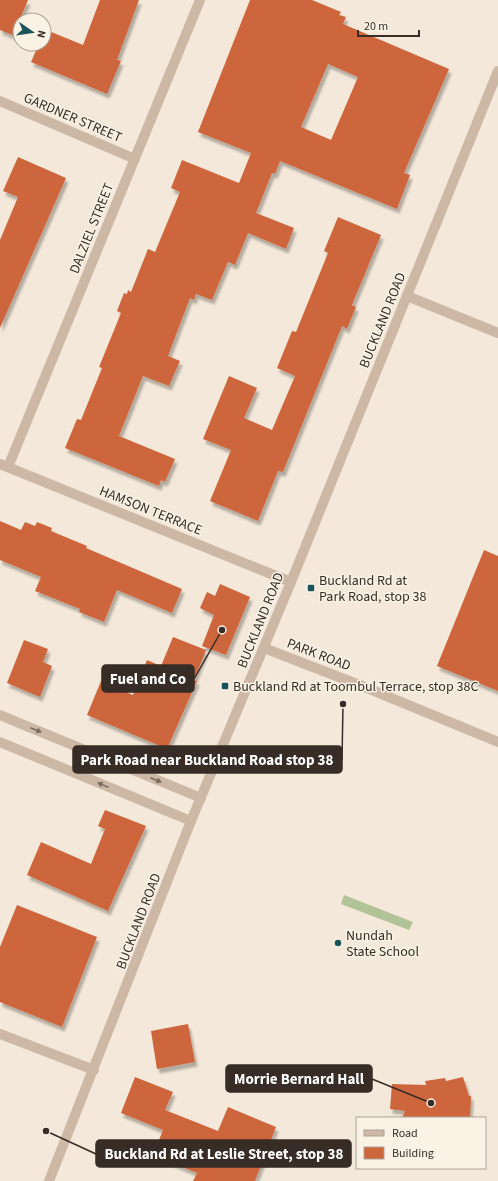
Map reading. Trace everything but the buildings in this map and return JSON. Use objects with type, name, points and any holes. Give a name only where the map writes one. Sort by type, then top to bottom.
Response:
[{"type":"street","name":"DALZIEL STREET","points":[[4,466],[135,158],[200,0]]},
{"type":"street","name":"BUCKLAND ROAD","points":[[49,1181],[191,821],[264,648],[498,71]]},
{"type":"street","name":"GARDNER STREET","points":[[0,102],[135,158]]},
{"type":"street","points":[[407,296],[498,333]]},
{"type":"street","name":"HAMSON TERRACE","points":[[4,466],[291,582]]},
{"type":"street","name":"PARK ROAD","points":[[264,648],[362,686],[498,742]]},
{"type":"street","points":[[0,715],[201,798]]},
{"type":"street","points":[[0,742],[191,821]]},
{"type":"street","points":[[0,1034],[94,1070]]},
{"type":"green space","points":[[344,895],[413,922],[409,930],[341,904]]},
{"type":"place","name":"Buckland Rd at Park Road, stop 38","points":[[311,588]]},
{"type":"place","name":"Fuel and Co","points":[[222,630]]},
{"type":"place","name":"Buckland Rd at Toombul Terrace, stop 38C","points":[[225,686]]},
{"type":"place","name":"Park Road near Buckland Road stop 38","points":[[343,704]]},
{"type":"place","name":"Nundah State School","points":[[338,943]]},
{"type":"place","name":"Morrie Bernard Hall","points":[[431,1103]]},
{"type":"place","name":"Buckland Rd at Leslie Street, stop 38","points":[[46,1131]]}]
